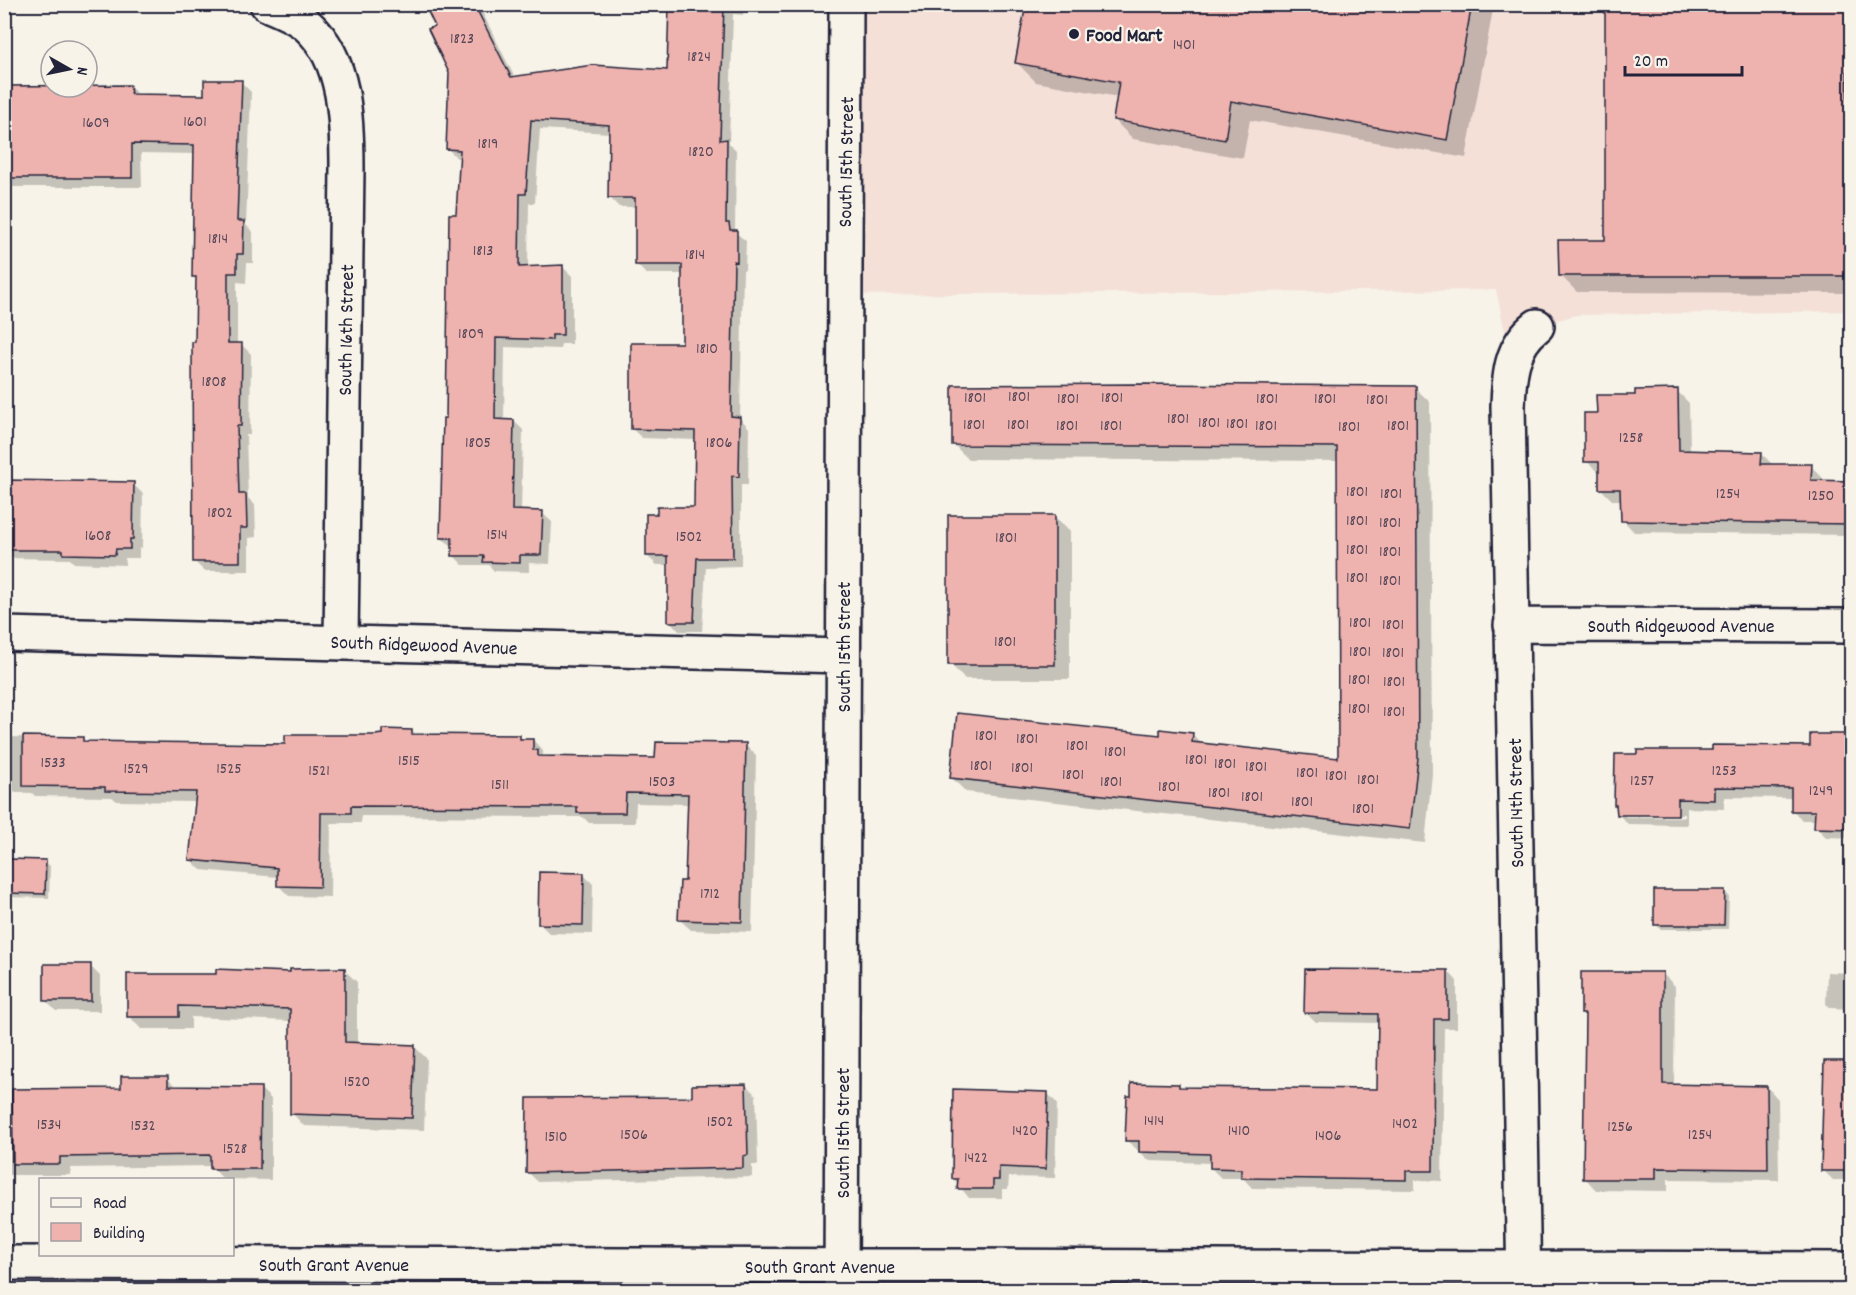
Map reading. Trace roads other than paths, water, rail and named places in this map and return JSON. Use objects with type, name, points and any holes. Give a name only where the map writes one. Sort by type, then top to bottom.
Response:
[{"type":"street","name":"South 16th Street","points":[[267,4],[286,12],[309,27],[327,52],[337,77],[347,132],[341,641]]},
{"type":"street","name":"South 15th Street","points":[[841,1278],[846,4]]},
{"type":"street","name":"South 14th Street","points":[[1524,1279],[1511,625],[1509,384],[1517,346],[1537,326]]},
{"type":"street","name":"South Ridgewood Avenue","points":[[1511,625],[1851,626]]},
{"type":"street","name":"South Ridgewood Avenue","points":[[4,634],[341,641],[843,656]]},
{"type":"street","name":"South Grant Avenue","points":[[4,1263],[162,1277],[1524,1279],[1851,1269]]},
{"type":"place","name":"Food Mart","points":[[1074,34]]}]
